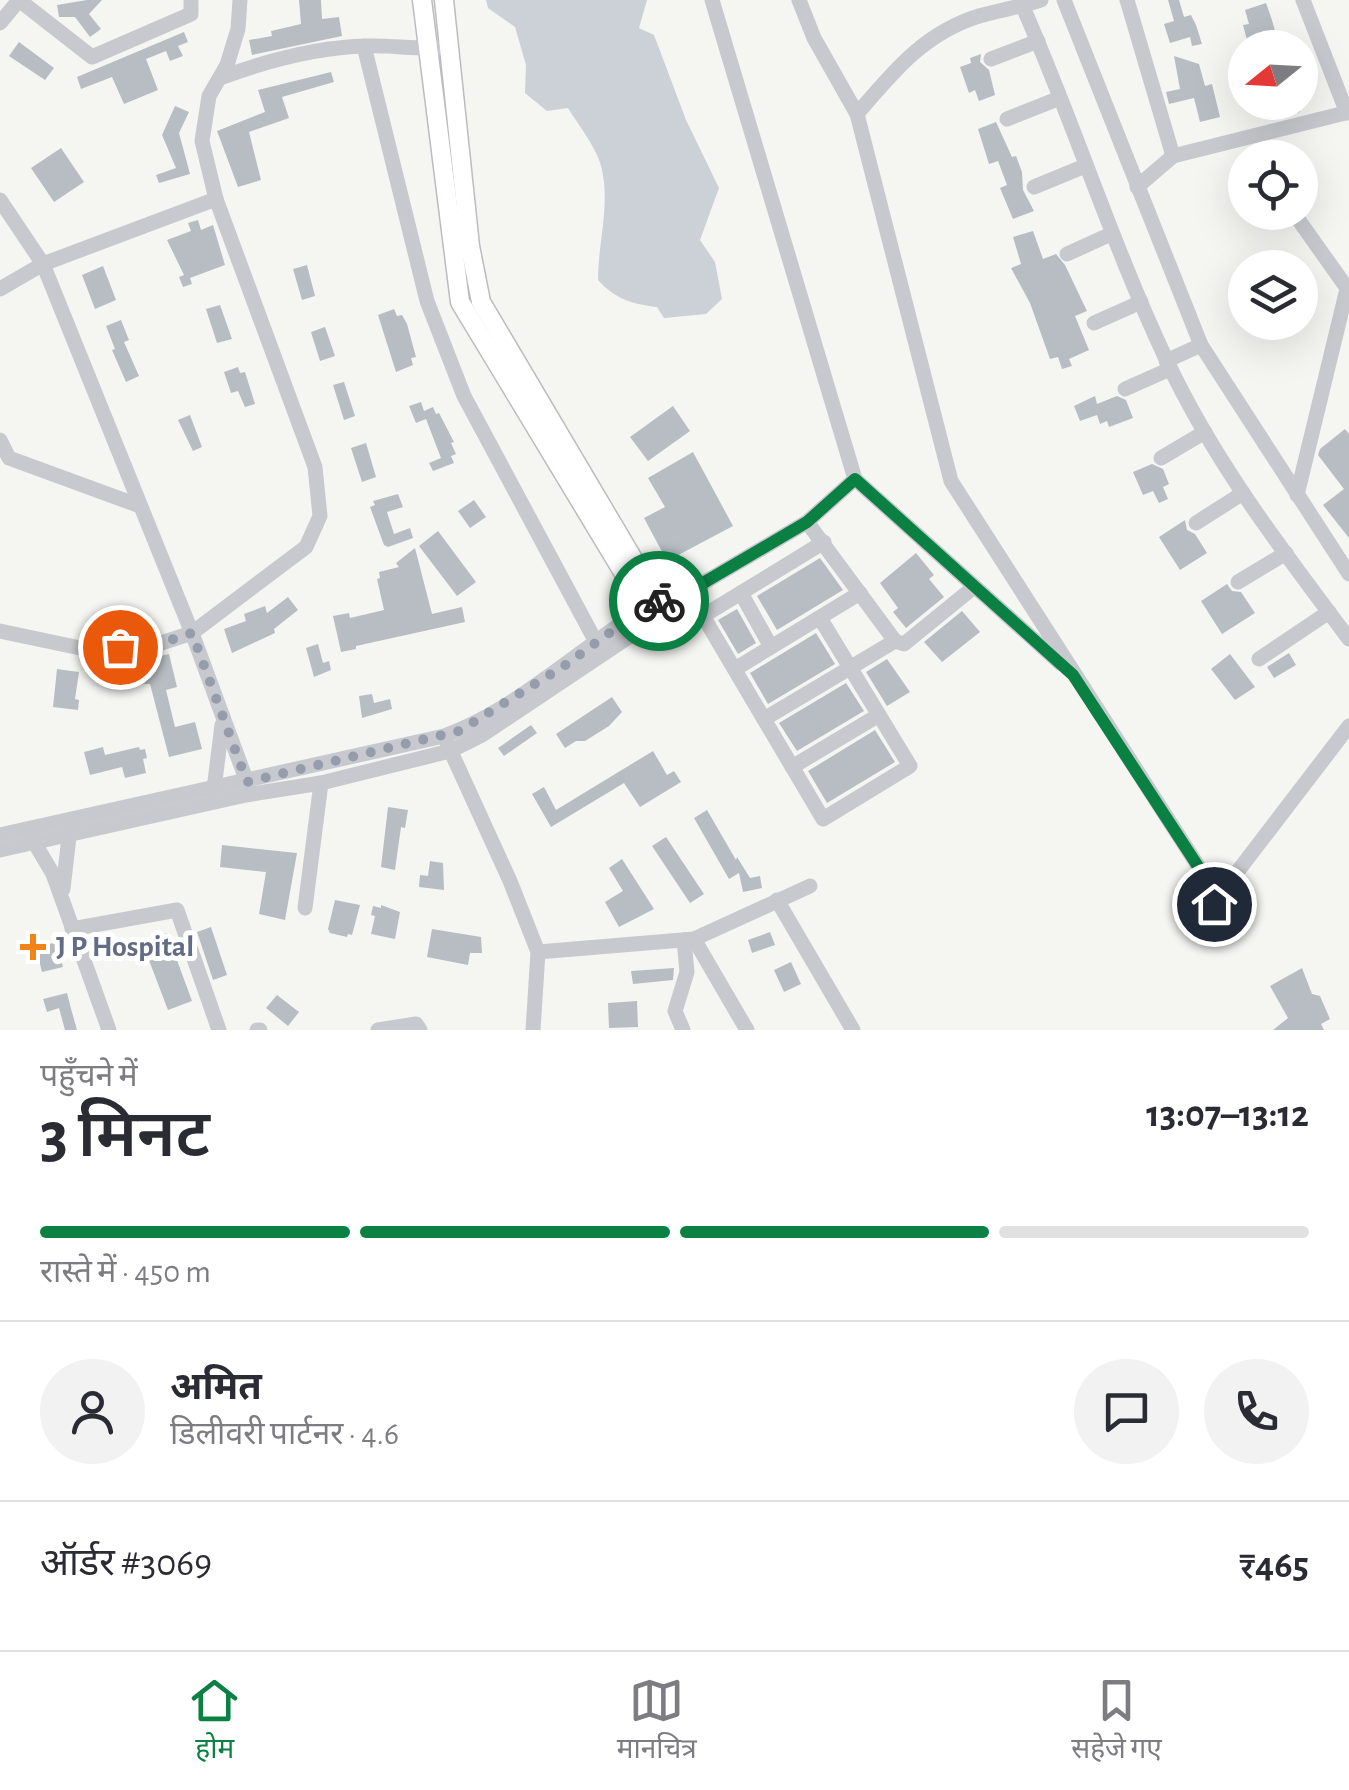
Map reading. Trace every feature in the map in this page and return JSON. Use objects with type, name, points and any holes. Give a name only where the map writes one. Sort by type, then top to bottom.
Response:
[{"type":"main road","points":[[422,0],[460,302],[651,609]]},
{"type":"main road","points":[[444,0],[470,246],[482,302],[651,609]]},
{"type":"street","points":[[1,21],[19,0],[92,57],[191,14],[191,0]]},
{"type":"street","points":[[0,631],[84,649],[155,645],[192,633],[306,547],[320,516],[315,467],[216,199],[202,141],[209,96],[227,65],[238,28],[240,0]]},
{"type":"street","points":[[712,0],[855,479],[1073,675]]},
{"type":"street","points":[[800,0],[814,38],[856,114],[950,480],[1218,897]]},
{"type":"street","points":[[974,0],[975,18]]},
{"type":"street","points":[[856,114],[906,56],[937,33],[1041,0]]},
{"type":"street","points":[[1064,0],[1201,345],[1349,574]]},
{"type":"street","points":[[1127,0],[1173,156]]},
{"type":"street","points":[[1242,140],[1348,112],[1303,0]]},
{"type":"street","points":[[1023,6],[1111,234],[1168,364],[1243,493],[1349,639]]},
{"type":"street","points":[[991,59],[1038,41]]},
{"type":"street","points":[[220,78],[262,62],[364,46],[449,46]]},
{"type":"street","points":[[364,46],[427,301],[464,396],[596,642]]},
{"type":"street","points":[[1007,119],[1060,98]]},
{"type":"street","points":[[1137,187],[1173,156],[1228,143]]},
{"type":"street","points":[[1034,186],[1085,166]]},
{"type":"street","points":[[0,290],[43,264],[216,199]]},
{"type":"street","points":[[0,200],[43,264],[192,633],[247,782]]},
{"type":"street","points":[[1297,495],[1348,290],[1306,230]]},
{"type":"street","points":[[1067,254],[1111,234]]},
{"type":"street","points":[[1094,322],[1140,302]]},
{"type":"street","points":[[1125,389],[1201,345]]},
{"type":"street","points":[[1161,458],[1206,432]]},
{"type":"street","points":[[0,440],[9,458],[140,506]]},
{"type":"street","points":[[70,828],[214,788],[447,744],[596,642],[807,522],[855,479]]},
{"type":"street","points":[[1196,523],[1243,493]]},
{"type":"street","points":[[807,522],[895,641],[904,644],[974,587]]},
{"type":"street","points":[[820,618],[910,766],[823,819],[704,616],[824,542]]},
{"type":"street","points":[[1238,582],[1286,553]]},
{"type":"street","points":[[741,593],[772,647]]},
{"type":"street","points":[[734,669],[860,593]]},
{"type":"street","points":[[0,850],[31,836],[321,783],[482,735],[651,609]]},
{"type":"street","points":[[1259,659],[1328,612]]},
{"type":"street","points":[[764,719],[895,641]]},
{"type":"street","points":[[792,767],[879,714]]},
{"type":"street","points":[[214,788],[222,721]]},
{"type":"street","points":[[1212,919],[1218,897],[1349,726]]},
{"type":"street","points":[[447,744],[538,952],[533,1030]]},
{"type":"street","points":[[305,908],[321,783]]},
{"type":"street","points":[[63,903],[64,859],[70,828]]},
{"type":"street","points":[[0,835],[31,836]]},
{"type":"street","points":[[31,836],[49,866],[109,1030]]},
{"type":"street","points":[[538,952],[689,939],[810,886]]},
{"type":"street","points":[[777,900],[853,1030]]},
{"type":"street","points":[[72,929],[177,910],[220,1030]]},
{"type":"street","points":[[683,1030],[675,1011],[687,972],[689,939]]},
{"type":"street","points":[[689,939],[748,1030]]},
{"type":"street","points":[[378,1030],[416,1024],[420,1030]]},
{"type":"shaded area","points":[[486,0],[647,0],[639,28],[654,35],[686,120],[719,188],[700,240],[715,262],[722,299],[706,314],[664,318],[657,307],[624,299],[598,280],[605,198],[600,162],[568,108],[547,111],[525,93],[526,65],[515,27],[488,8]]},
{"type":"building","points":[[102,0],[89,14],[101,29],[90,37],[75,17],[59,17],[57,5]]},
{"type":"building","points":[[299,0],[321,0],[322,19],[339,17],[342,36],[252,55],[249,40],[301,24]]},
{"type":"building","points":[[1168,0],[1179,0],[1184,17],[1191,15],[1202,44],[1192,46],[1190,37],[1170,43],[1164,24],[1174,21]]},
{"type":"building","points":[[1266,3],[1274,30],[1244,30],[1243,25],[1249,24],[1245,10]]},
{"type":"building","points":[[184,32],[188,42],[178,46],[183,56],[170,61],[166,51],[146,59],[158,90],[124,104],[112,77],[81,89],[77,77]]},
{"type":"building","points":[[19,42],[54,68],[45,80],[9,56]]},
{"type":"building","points":[[981,54],[980,62],[989,70],[995,95],[979,101],[975,90],[969,93],[960,67]]},
{"type":"building","points":[[1174,56],[1199,64],[1205,86],[1212,84],[1220,117],[1200,122],[1194,98],[1169,104],[1166,92],[1180,89]]},
{"type":"building","points":[[331,72],[334,82],[282,97],[289,118],[249,132],[261,180],[238,187],[217,131],[265,112],[258,90]]},
{"type":"building","points":[[175,106],[189,112],[179,133],[190,174],[159,183],[156,175],[176,168],[162,135]]},
{"type":"building","points":[[996,122],[1012,157],[1016,156],[1023,190],[1034,211],[1013,219],[1000,188],[1007,185],[998,161],[989,164],[978,129]]},
{"type":"building","points":[[61,148],[84,182],[54,202],[31,168]]},
{"type":"building","points":[[198,220],[201,230],[213,225],[225,265],[190,278],[192,284],[183,287],[179,277],[184,275],[167,240],[191,231],[188,223]]},
{"type":"building","points":[[1033,231],[1043,259],[1056,254],[1065,265],[1087,311],[1075,316],[1089,350],[1069,359],[1072,366],[1062,369],[1058,357],[1050,359],[1030,303],[1011,268],[1021,264],[1013,237]]},
{"type":"building","points":[[307,265],[315,296],[302,300],[293,269]]},
{"type":"building","points":[[103,266],[116,300],[95,309],[82,275]]},
{"type":"building","points":[[220,305],[232,339],[217,343],[206,309]]},
{"type":"building","points":[[394,309],[407,324],[416,357],[411,358],[413,365],[396,372],[378,315]]},
{"type":"building","points":[[121,320],[129,340],[124,342],[139,376],[126,382],[106,326]]},
{"type":"building","points":[[325,327],[335,356],[320,361],[311,332]]},
{"type":"building","points":[[238,367],[240,373],[245,372],[255,404],[245,407],[238,391],[231,393],[224,372]]},
{"type":"building","points":[[344,382],[355,416],[344,420],[333,385]]},
{"type":"building","points":[[1095,396],[1097,404],[1117,396],[1126,400],[1133,418],[1109,427],[1107,421],[1100,424],[1097,415],[1080,421],[1074,406]]},
{"type":"building","points":[[421,402],[424,411],[433,407],[439,413],[454,442],[454,463],[433,471],[429,463],[441,458],[426,419],[416,423],[409,406]]},
{"type":"building","points":[[673,406],[690,431],[648,461],[630,437]]},
{"type":"building","points":[[190,415],[202,447],[193,451],[178,420]]},
{"type":"building","points":[[1345,429],[1349,434],[1349,538],[1323,505],[1344,489],[1318,455]]},
{"type":"building","points":[[366,443],[376,477],[362,482],[351,448]]},
{"type":"building","points":[[693,452],[733,526],[667,561],[644,518],[665,507],[648,478]]},
{"type":"building","points":[[1152,464],[1163,469],[1169,484],[1163,487],[1168,499],[1159,503],[1153,491],[1143,495],[1133,472]]},
{"type":"building","points":[[398,494],[403,507],[387,512],[394,534],[410,528],[413,538],[388,547],[370,507],[375,505],[373,501]]},
{"type":"building","points":[[474,500],[486,517],[470,528],[458,511]]},
{"type":"building","points":[[1185,520],[1187,530],[1195,534],[1207,553],[1180,570],[1159,537]]},
{"type":"building","points":[[438,531],[476,582],[457,596],[419,546]]},
{"type":"building","points":[[415,548],[432,614],[462,607],[465,622],[341,652],[333,616],[349,613],[350,618],[384,610],[379,572],[399,567],[396,563]]},
{"type":"building","points":[[916,553],[934,575],[929,579],[944,597],[906,628],[893,612],[898,608],[880,583]]},
{"type":"building","points":[[820,558],[843,590],[777,630],[757,596]]},
{"type":"building","points":[[1227,584],[1232,591],[1241,592],[1255,613],[1222,634],[1201,601]]},
{"type":"building","points":[[288,597],[298,610],[274,629],[275,633],[232,653],[224,629],[246,621],[244,614],[265,606],[267,613]]},
{"type":"building","points":[[737,609],[756,643],[738,654],[718,620]]},
{"type":"building","points":[[962,611],[980,632],[942,662],[924,642]]},
{"type":"building","points":[[816,633],[835,664],[768,704],[750,673]]},
{"type":"building","points":[[318,644],[323,663],[329,661],[331,670],[314,677],[306,648]]},
{"type":"building","points":[[1289,653],[1296,665],[1274,678],[1267,667]]},
{"type":"building","points":[[169,654],[177,687],[166,690],[175,727],[195,722],[202,749],[169,757],[150,684],[97,684],[98,660],[118,658],[118,670],[155,671],[152,658]]},
{"type":"building","points":[[1230,654],[1255,687],[1235,700],[1211,669]]},
{"type":"building","points":[[887,659],[910,692],[887,706],[866,672]]},
{"type":"building","points":[[57,669],[79,672],[75,699],[79,700],[78,710],[53,707]]},
{"type":"building","points":[[846,683],[864,711],[797,751],[779,723]]},
{"type":"building","points":[[372,694],[374,703],[390,699],[392,709],[362,718],[359,696]]},
{"type":"building","points":[[612,697],[622,712],[609,726],[565,748],[556,734]]},
{"type":"building","points":[[531,725],[537,733],[504,756],[498,748]]},
{"type":"building","points":[[875,730],[895,762],[827,803],[808,771]]},
{"type":"building","points":[[103,747],[105,755],[145,749],[146,773],[125,778],[122,767],[90,775],[84,752]]},
{"type":"building","points":[[653,751],[667,775],[674,771],[681,782],[640,807],[624,783],[551,827],[532,794],[544,787],[556,810]]},
{"type":"building","points":[[388,807],[408,810],[405,828],[401,827],[395,870],[381,867]]},
{"type":"building","points":[[707,810],[750,878],[760,876],[762,888],[743,892],[739,873],[729,879],[694,818]]},
{"type":"building","points":[[666,837],[704,894],[690,903],[652,846]]},
{"type":"building","points":[[222,845],[297,853],[285,920],[259,914],[266,872],[220,867]]},
{"type":"building","points":[[622,859],[654,909],[619,927],[605,902],[623,891],[609,868]]},
{"type":"building","points":[[430,861],[443,863],[444,890],[419,887],[420,875],[428,876]]},
{"type":"building","points":[[335,900],[360,905],[352,935],[330,933],[328,929]]},
{"type":"building","points":[[373,906],[400,912],[395,939],[371,934]]},
{"type":"building","points":[[211,927],[227,975],[213,980],[197,932]]},
{"type":"building","points":[[432,929],[481,937],[482,953],[470,953],[468,965],[427,957]]},
{"type":"building","points":[[770,932],[775,945],[752,953],[748,940]]},
{"type":"building","points":[[167,933],[192,1001],[168,1010],[142,942]]},
{"type":"building","points":[[56,942],[63,967],[42,972],[36,948]]},
{"type":"building","points":[[791,962],[801,984],[784,992],[774,970]]},
{"type":"building","points":[[674,968],[673,980],[633,984],[631,971]]},
{"type":"building","points":[[1302,968],[1312,994],[1320,996],[1330,1019],[1321,1024],[1324,1030],[1273,1030],[1288,1018],[1270,986]]},
{"type":"building","points":[[67,993],[77,1030],[65,1030],[59,1008],[47,1012],[43,999]]},
{"type":"building","points":[[277,995],[299,1012],[288,1026],[266,1008]]},
{"type":"building","points":[[637,1001],[638,1027],[609,1028],[608,1003]]},
{"type":"way so far","points":[[120,647],[155,645],[192,633],[247,782],[459,731],[564,666],[641,610],[646,602],[659,601]]},
{"type":"place","name":"J P Hospital","points":[[33,947]]},
{"type":"route","points":[[659,601],[664,606],[807,522],[855,479],[1073,675],[1218,897],[1214,904]]}]
